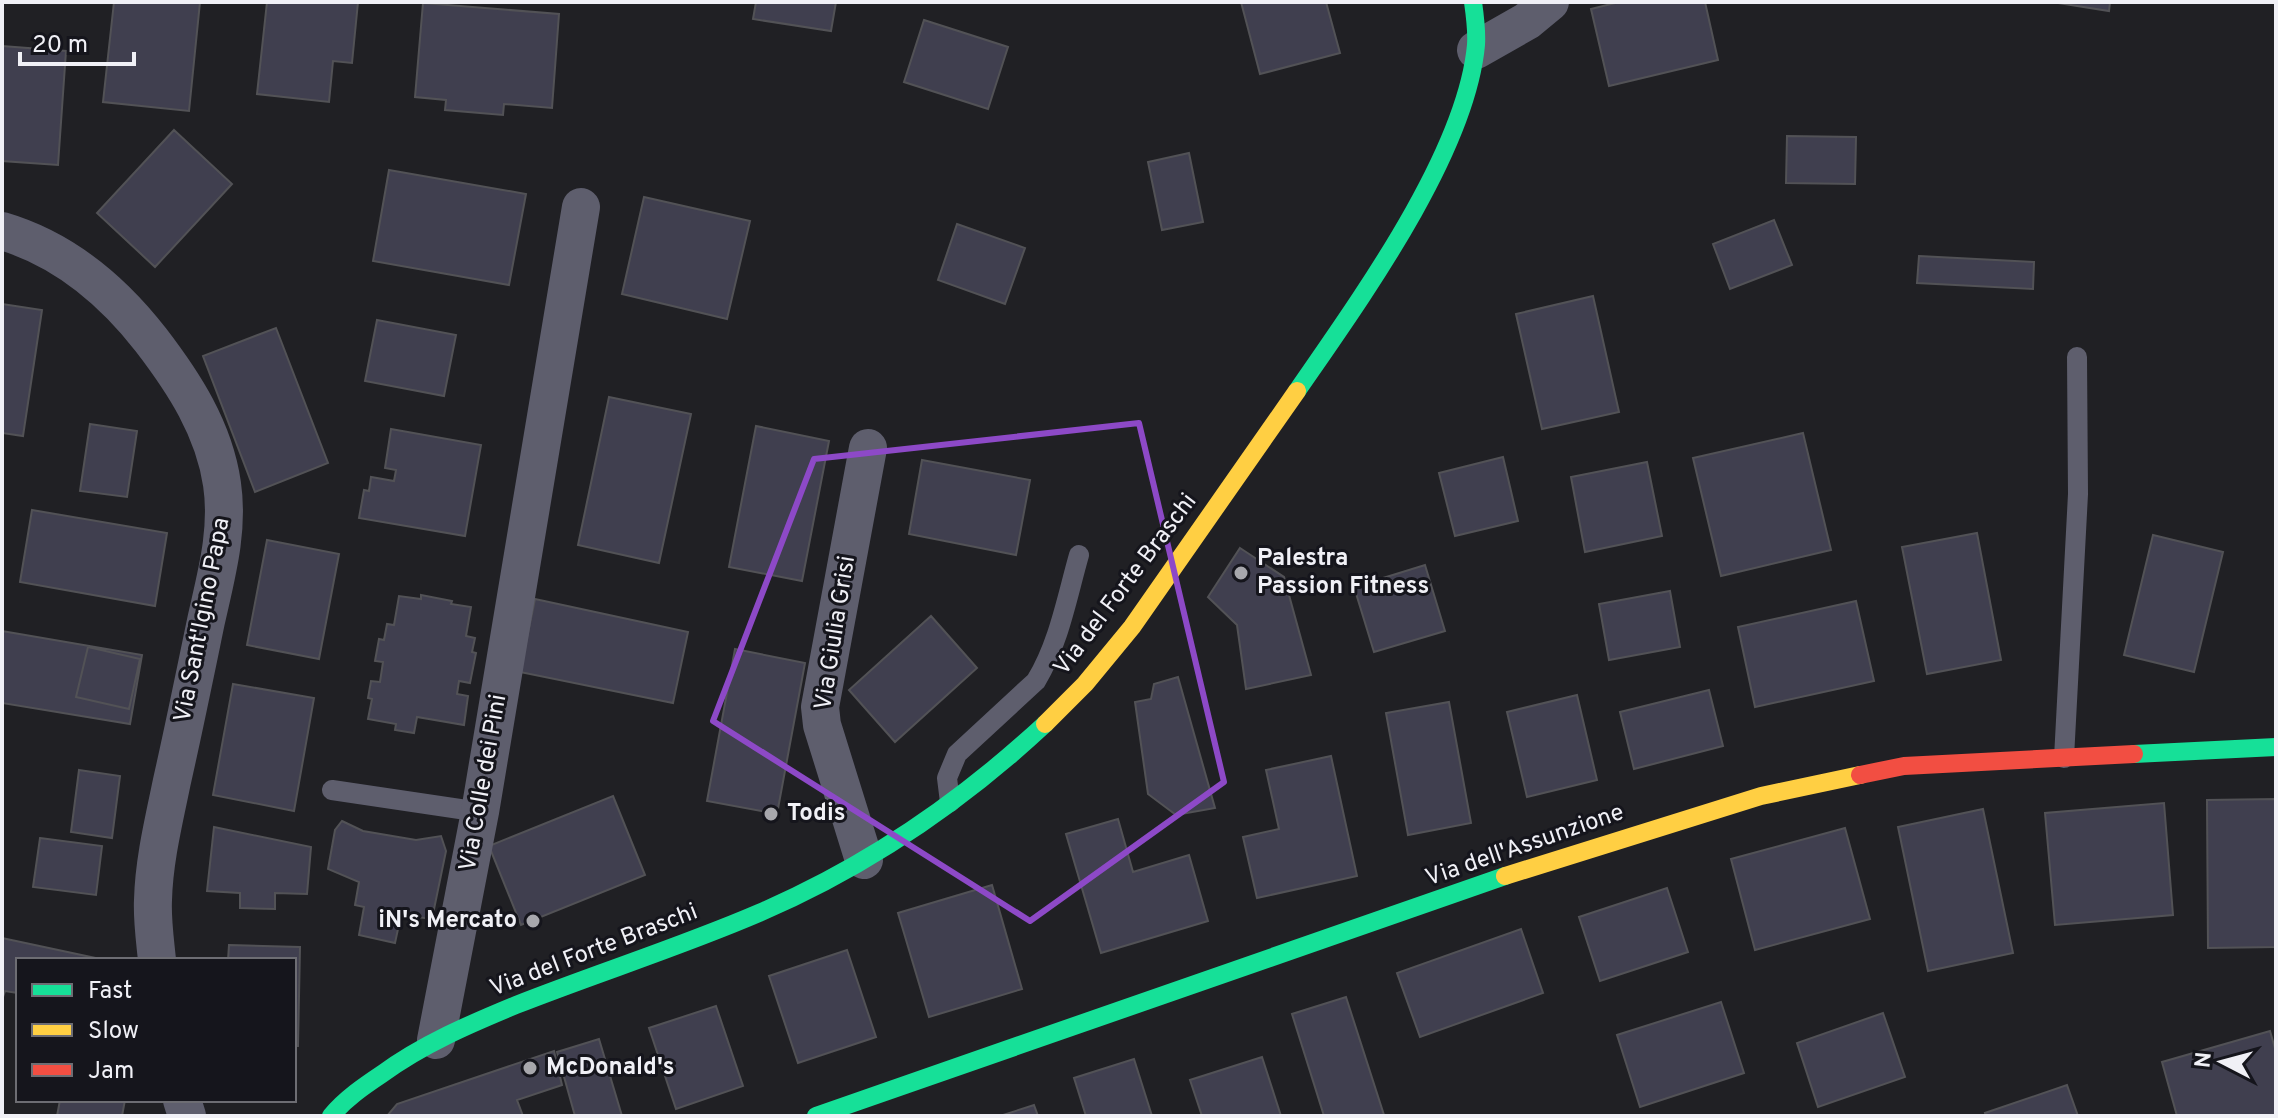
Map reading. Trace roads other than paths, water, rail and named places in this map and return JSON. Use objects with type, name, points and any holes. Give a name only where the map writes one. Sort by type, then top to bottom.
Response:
[{"type":"street","name":"Via del Forte Braschi","points":[[331,1116],[342,1104],[402,1059],[436,1040],[561,987],[739,920],[832,879],[950,802],[992,769],[1073,696],[1135,622],[1171,571],[1330,343],[1417,205],[1452,130],[1476,50],[1473,2]]},
{"type":"street","points":[[1476,50],[1527,21],[1550,2]]},
{"type":"street","name":"Via Colle dei Pini","points":[[436,1040],[480,812],[581,207]]},
{"type":"street","name":"Via Sant'Igino Papa","points":[[2,231],[39,244],[66,259],[135,320],[189,393],[205,425],[222,481],[225,504],[219,563],[155,872],[153,921],[157,958]]},
{"type":"street","name":"Via Giulia Grisi","points":[[864,860],[822,725],[820,707],[868,448]]},
{"type":"street","name":"Via dell'Assunzione","points":[[816,1116],[1528,868],[1727,805],[1904,766],[2276,747]]},
{"type":"lane","points":[[2064,758],[2078,494],[2077,357]]},
{"type":"lane","points":[[950,802],[947,778],[957,754],[1036,681],[1044,668],[1059,628],[1079,555]]},
{"type":"lane","points":[[332,790],[480,812]]},
{"type":"place","name":"Palestra Passion Fitness","points":[[1241,573]]},
{"type":"place","name":"Todis","points":[[771,814]]},
{"type":"place","name":"iN's Mercato","points":[[533,921]]},
{"type":"place","name":"McDonald's","points":[[530,1068]]}]
